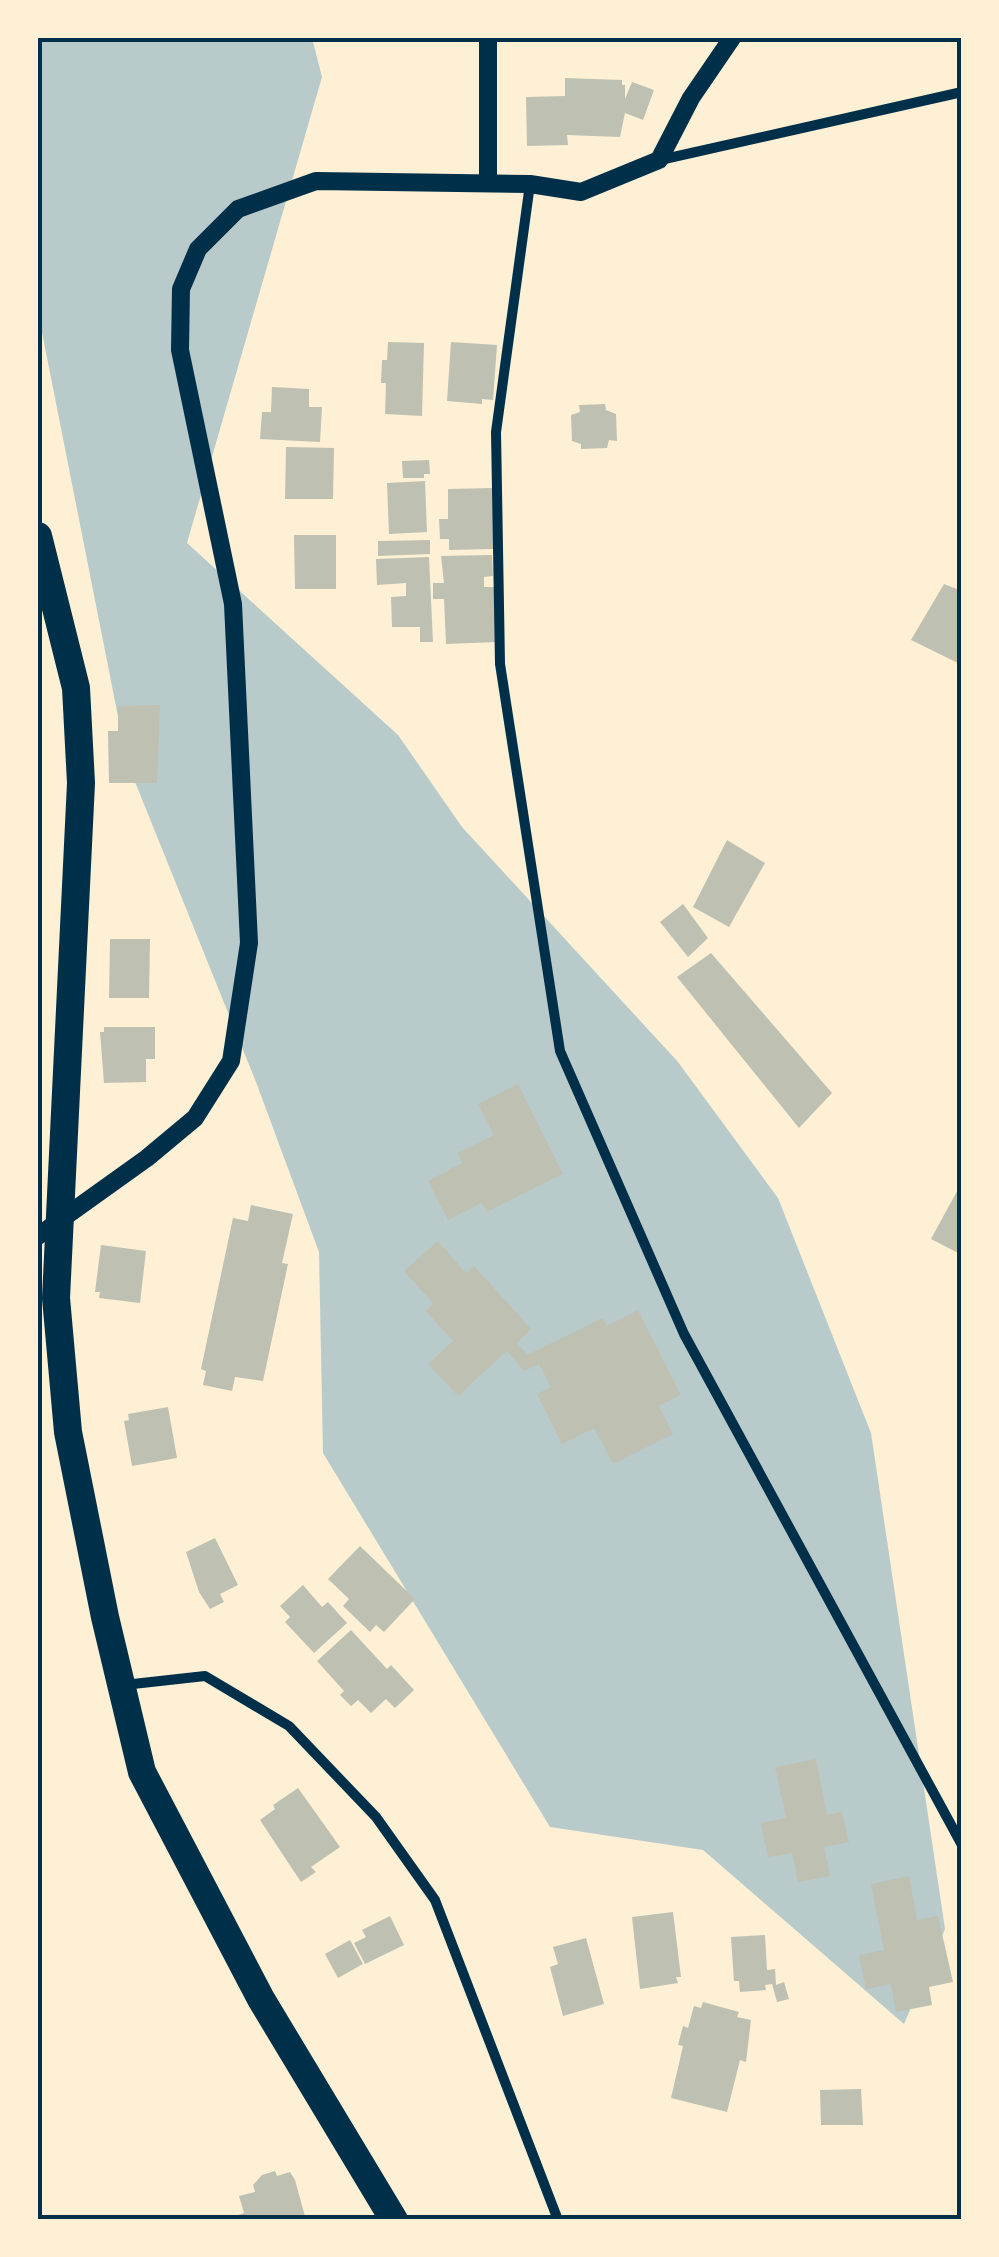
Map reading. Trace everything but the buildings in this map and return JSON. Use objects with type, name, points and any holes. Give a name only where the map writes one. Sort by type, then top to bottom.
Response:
[{"type":"highway","points":[[38,536],[76,688],[82,783],[56,1298],[68,1432],[105,1617],[142,1772],[261,2000],[394,2220]]},
{"type":"street","points":[[488,38],[488,183]]},
{"type":"street","points":[[659,160],[691,98],[732,38]]},
{"type":"street","points":[[38,1236],[195,1118],[231,1060],[249,943],[233,604],[180,350],[181,289],[198,248],[238,208],[316,181],[530,184],[582,192],[659,160],[962,92]]},
{"type":"street","points":[[530,184],[496,432],[500,664],[560,1051],[684,1334],[962,1845]]},
{"type":"street","points":[[124,1685],[204,1676],[289,1726],[376,1816],[435,1900],[558,2220]]},
{"type":"shaded area","points":[[38,38],[312,38],[322,77],[187,543],[398,735],[462,827],[678,1062],[778,1198],[871,1433],[945,1929],[904,2024],[703,1850],[550,1827],[323,1453],[319,1252],[256,1082],[127,762],[38,312]]}]
